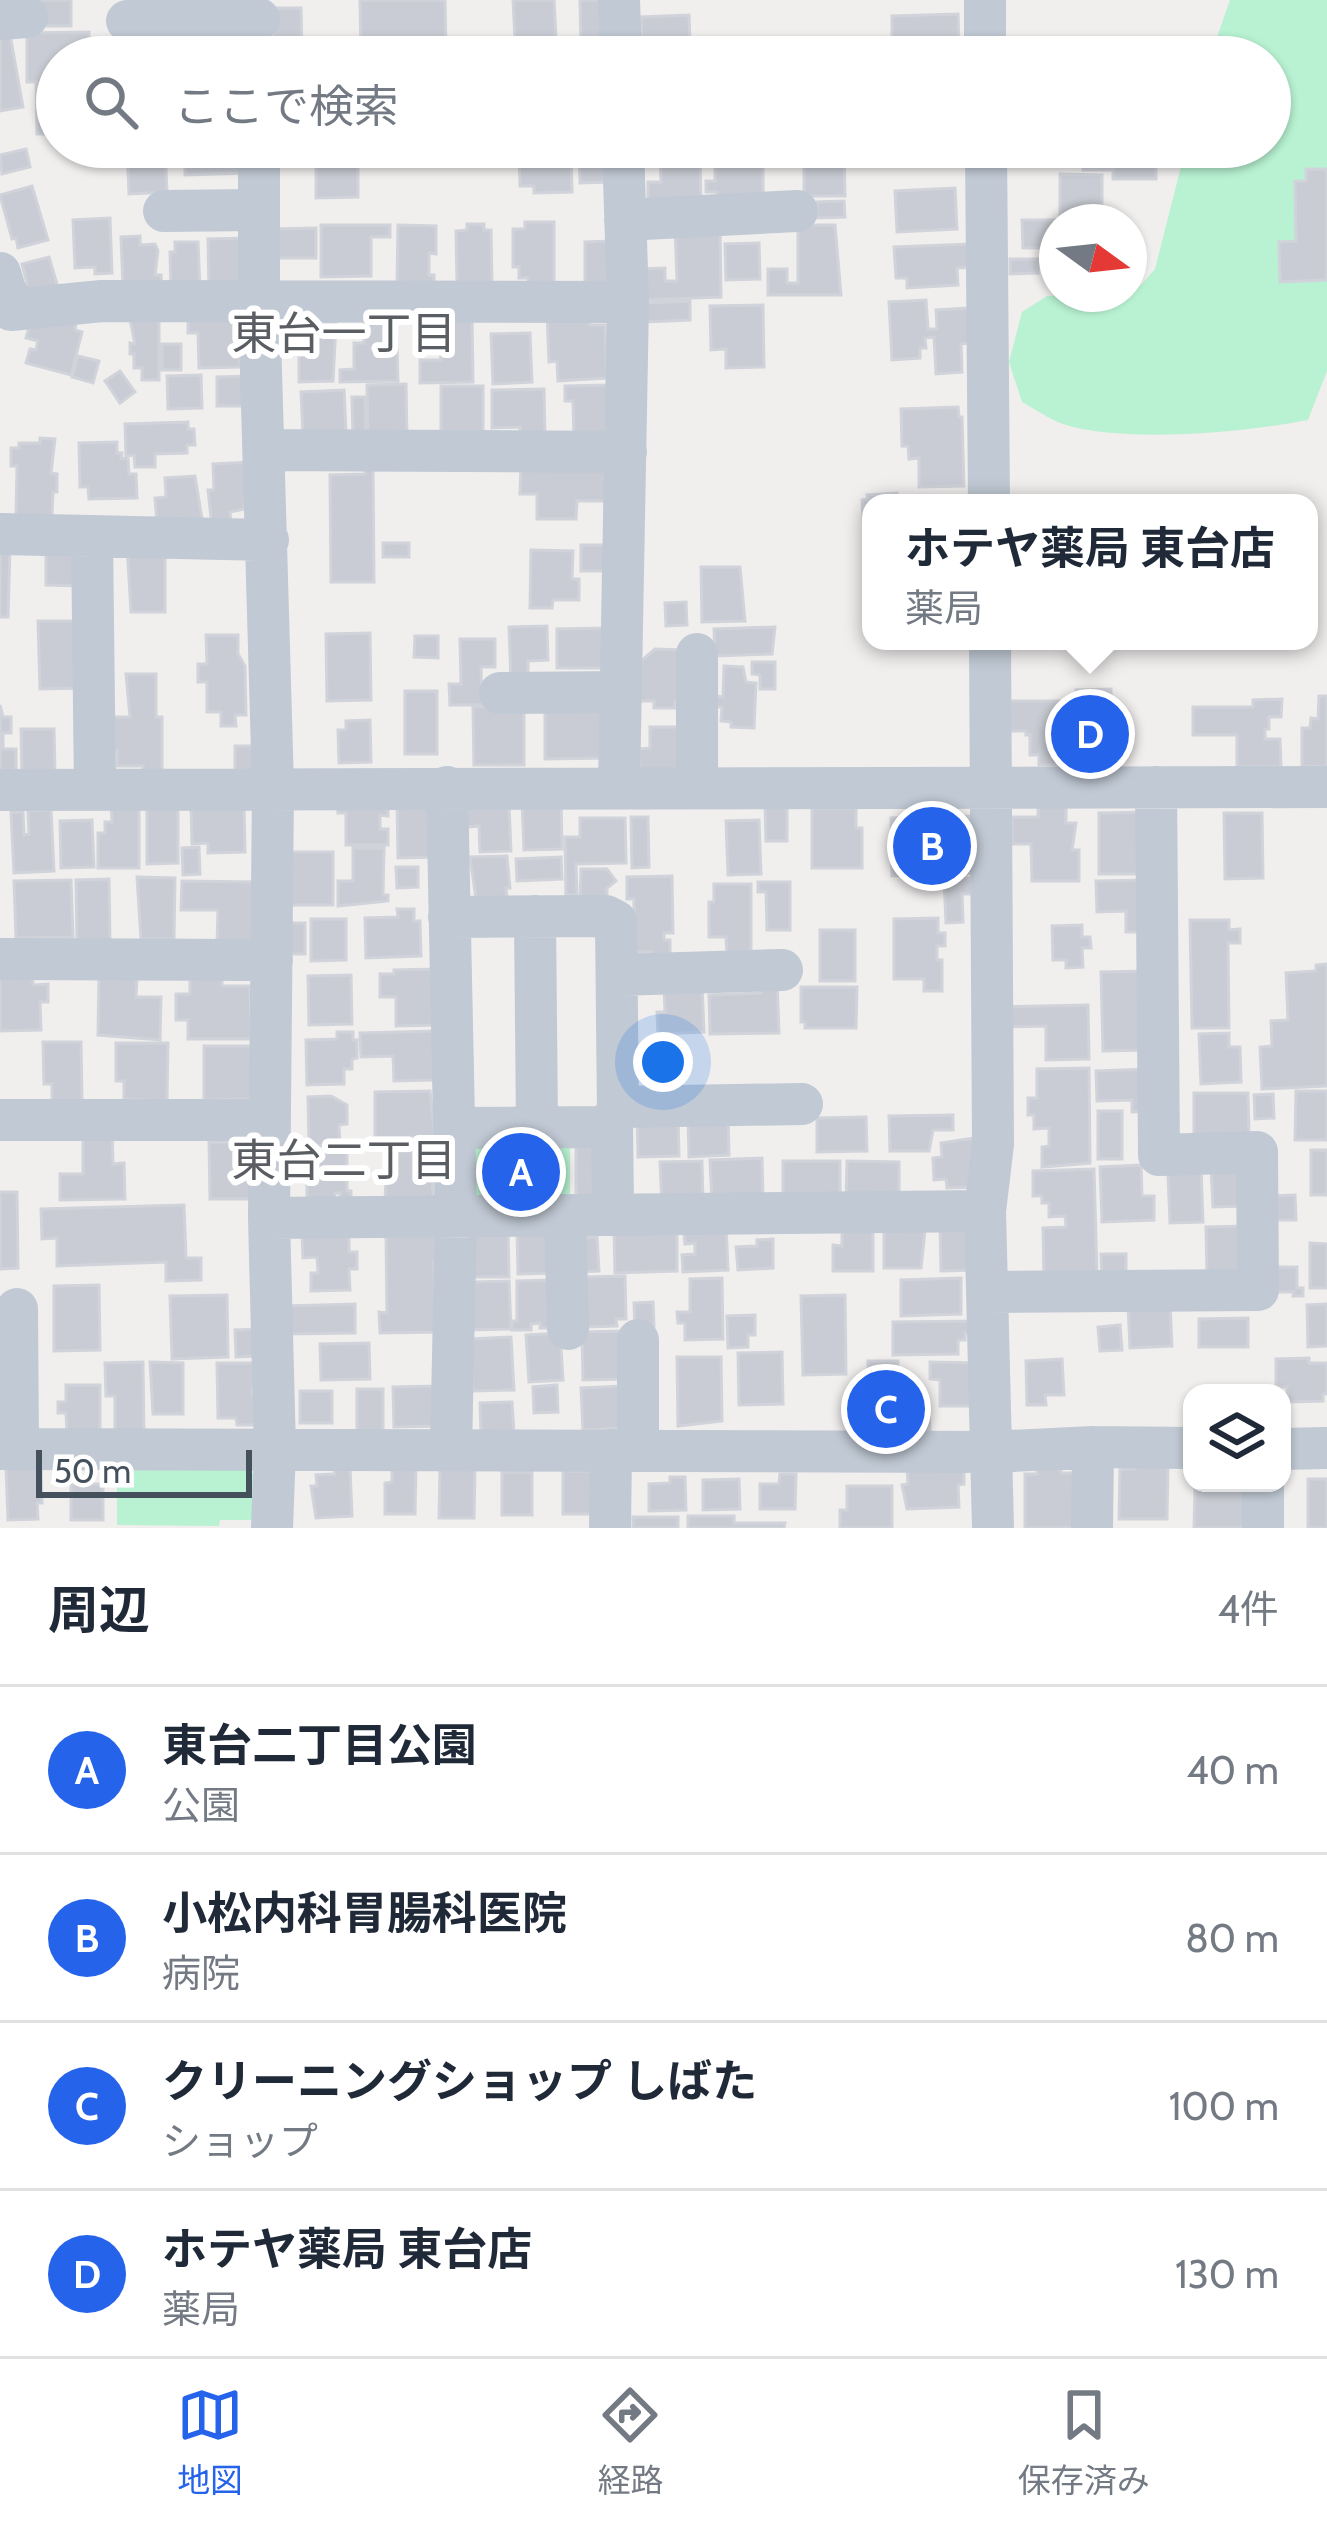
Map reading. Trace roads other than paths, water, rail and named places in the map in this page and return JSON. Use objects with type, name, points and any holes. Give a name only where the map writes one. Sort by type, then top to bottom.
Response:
[{"type":"street","points":[[620,0],[621,36]]},
{"type":"street","points":[[985,0],[985,36]]},
{"type":"street","points":[[127,22],[180,36]]},
{"type":"street","points":[[206,36],[259,25]]},
{"type":"street","points":[[259,168],[273,787],[272,1528]]},
{"type":"street","points":[[619,787],[628,302],[624,168]]},
{"type":"street","points":[[986,168],[989,494]]},
{"type":"street","points":[[164,211],[259,210]]},
{"type":"street","points":[[626,220],[797,211]]},
{"type":"street","points":[[0,273],[11,310],[102,302],[628,302]]},
{"type":"street","points":[[264,450],[626,452]]},
{"type":"street","points":[[0,534],[268,540]]},
{"type":"street","points":[[92,538],[95,790]]},
{"type":"street","points":[[990,650],[993,1144],[985,1210],[993,1528]]},
{"type":"street","points":[[697,654],[697,787]]},
{"type":"street","points":[[500,693],[621,692]]},
{"type":"street","points":[[447,787],[456,1216],[451,1450]]},
{"type":"street","points":[[988,1292],[1258,1290],[1257,1152],[1159,1155],[1156,787]]},
{"type":"street","points":[[0,790],[1327,787]]},
{"type":"street","points":[[536,916],[537,1128]]},
{"type":"street","points":[[449,917],[606,916],[616,921],[613,1215]]},
{"type":"street","points":[[0,959],[272,960]]},
{"type":"street","points":[[617,975],[782,970]]},
{"type":"street","points":[[454,1128],[604,1127],[615,1113],[802,1104]]},
{"type":"street","points":[[0,1120],[270,1120]]},
{"type":"street","points":[[269,1218],[985,1210]]},
{"type":"street","points":[[566,1215],[568,1330]]},
{"type":"street","points":[[17,1310],[9,1449],[989,1452],[1183,1448]]},
{"type":"street","points":[[610,1528],[638,1340]]},
{"type":"street","points":[[1092,1528],[1093,1447]]},
{"type":"street","points":[[1291,1449],[1327,1448]]},
{"type":"street","points":[[1263,1492],[1263,1528]]},
{"type":"place","name":"ホテヤ薬局 東台店","points":[[1090,734]]},
{"type":"place","name":"小松内科胃腸科医院","points":[[932,846]]},
{"type":"place","name":"東台二丁目公園","points":[[521,1172]]},
{"type":"place","name":"クリーニングショップ しばた","points":[[886,1409]]},
{"type":"district","name":"東台一丁目","points":[[344,333]]},
{"type":"district","name":"東台二丁目","points":[[344,1160]]}]
